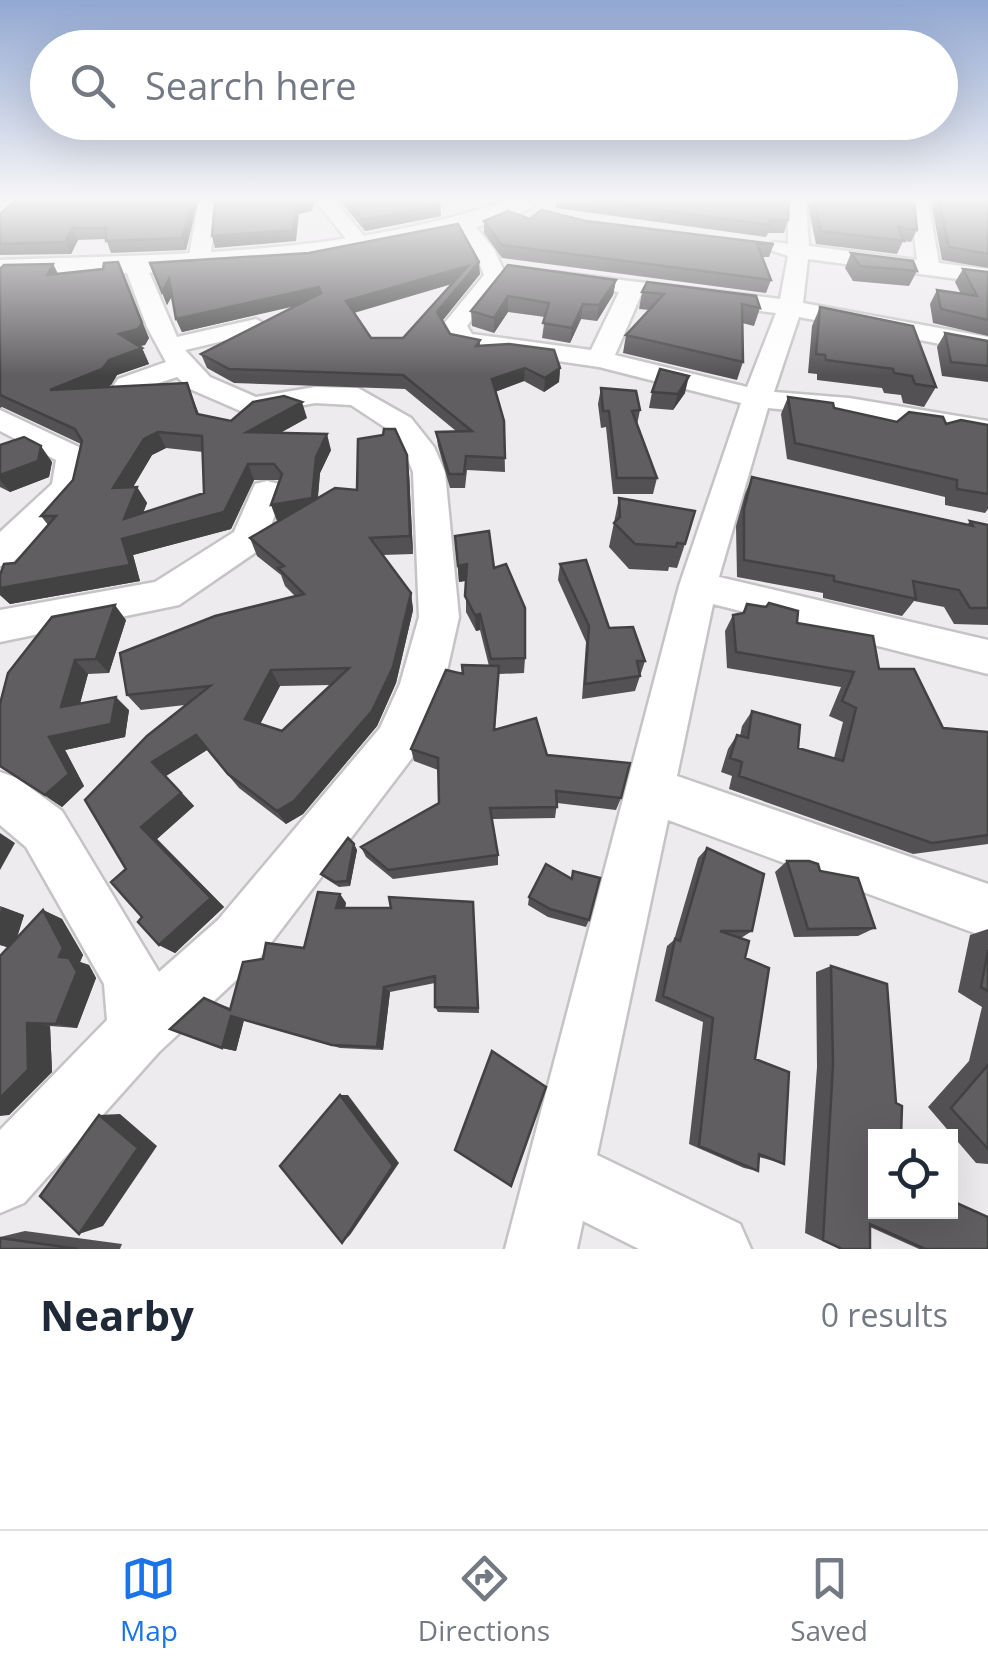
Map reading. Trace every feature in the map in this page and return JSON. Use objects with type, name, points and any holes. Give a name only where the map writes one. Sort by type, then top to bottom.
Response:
[{"type":"main road","points":[[0,268],[216,259]]},
{"type":"street","points":[[494,259],[502,269],[454,326],[463,341],[600,359],[760,398],[849,407],[988,430]]},
{"type":"street","points":[[542,1249],[556,1172],[652,791],[698,586],[748,481],[760,398],[790,308],[799,259]]},
{"type":"street","points":[[859,259],[988,276]]},
{"type":"street","points":[[928,259],[929,268]]},
{"type":"street","points":[[0,1179],[138,1031],[238,940],[396,743],[422,684],[439,618],[429,472],[419,446],[400,424],[358,396],[315,395],[253,406],[211,388],[176,356],[135,265]]},
{"type":"street","points":[[546,275],[790,308],[988,346]]},
{"type":"street","points":[[600,359],[632,286]]},
{"type":"street","points":[[128,386],[176,356],[256,326]]},
{"type":"street","points":[[0,418],[72,456],[68,488],[0,554]]},
{"type":"street","points":[[0,626],[165,594],[249,539],[267,492]]},
{"type":"street","points":[[698,586],[988,658]]},
{"type":"street","points":[[652,791],[988,911]]},
{"type":"street","points":[[0,795],[44,829],[133,978],[138,1031]]},
{"type":"street","points":[[556,1172],[715,1249]]},
{"type":"building","points":[[209,259],[478,259],[437,312],[450,334],[480,340],[476,346],[509,344],[554,350],[560,368],[545,378],[525,368],[492,379],[504,421],[505,458],[466,456],[464,474],[449,474],[436,432],[472,431],[403,375],[229,369],[201,354],[321,293],[319,287],[176,319],[169,279],[162,292],[150,263]],"holes":[[[468,266],[403,338],[371,338],[346,301]]]},
{"type":"building","points":[[612,259],[763,259],[771,280]]},
{"type":"building","points":[[855,259],[900,259],[913,261],[917,271],[860,266]]},
{"type":"building","points":[[118,262],[142,323],[138,329],[119,334],[142,348],[50,390],[187,383],[197,414],[231,421],[253,402],[284,396],[302,402],[247,432],[327,434],[316,457],[312,498],[271,505],[282,474],[274,464],[248,464],[224,512],[122,539],[130,565],[0,588],[4,564],[15,563],[56,516],[41,516],[73,480],[82,441],[75,429],[0,395],[0,269],[4,265],[53,264],[47,275],[103,269],[104,263]],"holes":[[[158,432],[202,436],[204,493],[124,519],[137,487],[113,488],[144,439]]]},
{"type":"building","points":[[508,265],[616,280],[599,305],[583,304],[572,328],[543,323],[549,303],[508,296],[494,318],[471,311]]},
{"type":"building","points":[[963,269],[988,272],[988,320],[941,309],[937,290],[977,296]]},
{"type":"building","points":[[647,282],[756,296],[760,308],[742,304],[743,362],[626,335],[664,294],[642,292]]},
{"type":"building","points":[[820,307],[913,326],[936,387],[915,384],[912,376],[894,373],[893,369],[826,360],[825,355],[816,354]]},
{"type":"building","points":[[945,333],[988,341],[988,366],[951,362]]},
{"type":"building","points":[[660,369],[689,376],[678,394],[652,392]]},
{"type":"building","points":[[601,388],[636,391],[640,410],[632,411],[657,478],[617,478],[609,411],[603,411]]},
{"type":"building","points":[[788,397],[833,403],[834,408],[897,422],[909,412],[943,417],[946,424],[961,420],[988,425],[988,494],[957,489],[957,480],[795,443]]},
{"type":"building","points":[[384,429],[395,429],[407,455],[410,536],[370,538],[411,593],[393,667],[372,711],[294,801],[277,811],[228,774],[196,735],[152,762],[181,793],[141,827],[211,898],[159,945],[138,922],[142,917],[111,882],[126,869],[85,800],[147,736],[210,686],[127,695],[120,653],[215,616],[304,594],[278,568],[284,566],[250,538],[335,488],[357,490],[358,439],[383,435]],"holes":[[[349,668],[282,731],[245,719],[271,670]]]},
{"type":"building","points":[[24,437],[41,446],[38,461],[0,475],[0,445]]},
{"type":"building","points":[[752,477],[973,526],[970,521],[988,525],[988,608],[970,608],[959,590],[913,581],[916,599],[834,581],[834,576],[744,560],[744,509]]},
{"type":"building","points":[[619,498],[695,511],[685,544],[635,544],[614,523],[620,517]]},
{"type":"building","points":[[489,531],[494,568],[506,564],[525,608],[525,658],[491,659],[480,614],[475,615],[465,596],[467,564],[458,566],[455,536]]},
{"type":"building","points":[[586,560],[609,628],[633,627],[645,661],[637,661],[640,676],[585,684],[589,626],[560,564]]},
{"type":"building","points":[[769,603],[798,611],[797,623],[873,636],[879,669],[914,669],[943,728],[988,732],[988,835],[932,843],[739,776],[742,762],[730,758],[737,735],[748,738],[752,711],[800,725],[798,748],[843,761],[856,708],[842,701],[854,672],[736,652],[733,615],[744,613],[747,604],[766,607]]},
{"type":"building","points":[[115,605],[96,659],[75,660],[61,707],[116,697],[111,724],[49,737],[69,774],[45,795],[0,766],[0,704],[8,673],[52,617]]},
{"type":"building","points":[[462,665],[499,666],[494,730],[536,718],[547,755],[630,763],[621,798],[556,791],[557,807],[490,808],[498,855],[388,870],[361,847],[439,803],[438,758],[411,749],[446,670],[463,674]]},
{"type":"building","points":[[348,838],[354,844],[347,881],[335,882],[321,874]]},
{"type":"building","points":[[707,848],[764,874],[752,931],[720,931],[749,941],[745,958],[769,968],[755,1059],[789,1072],[784,1164],[759,1154],[758,1171],[699,1146],[713,1018],[663,996],[675,939],[680,941]]},
{"type":"building","points":[[787,861],[809,861],[818,864],[820,871],[858,878],[875,928],[808,929]]},
{"type":"building","points":[[546,864],[572,879],[573,871],[600,878],[589,920],[550,909],[529,897]]},
{"type":"building","points":[[318,892],[340,894],[336,908],[391,908],[389,897],[473,902],[478,1008],[435,1007],[435,976],[384,987],[377,1047],[332,1045],[231,1016],[222,1048],[170,1029],[204,998],[230,1010],[243,962],[263,959],[266,943],[304,948]]},
{"type":"building","points":[[43,910],[63,948],[59,957],[69,958],[77,972],[56,1024],[27,1023],[28,1070],[0,1098],[0,956]]},
{"type":"building","points":[[988,950],[988,991],[981,987]]},
{"type":"building","points":[[831,966],[887,984],[896,1103],[902,1106],[901,1129],[868,1129],[868,1219],[958,1219],[958,1204],[988,1217],[988,1249],[925,1249],[870,1224],[870,1249],[842,1249],[823,1240],[833,1065]]},
{"type":"building","points":[[492,1051],[546,1087],[511,1186],[455,1150]]},
{"type":"building","points":[[988,1065],[988,1149],[951,1108]]},
{"type":"building","points":[[340,1095],[393,1166],[342,1243],[280,1166]]},
{"type":"building","points":[[99,1115],[138,1148],[79,1234],[40,1196]]},
{"type":"building","points":[[0,1238],[78,1249],[0,1249]]}]
